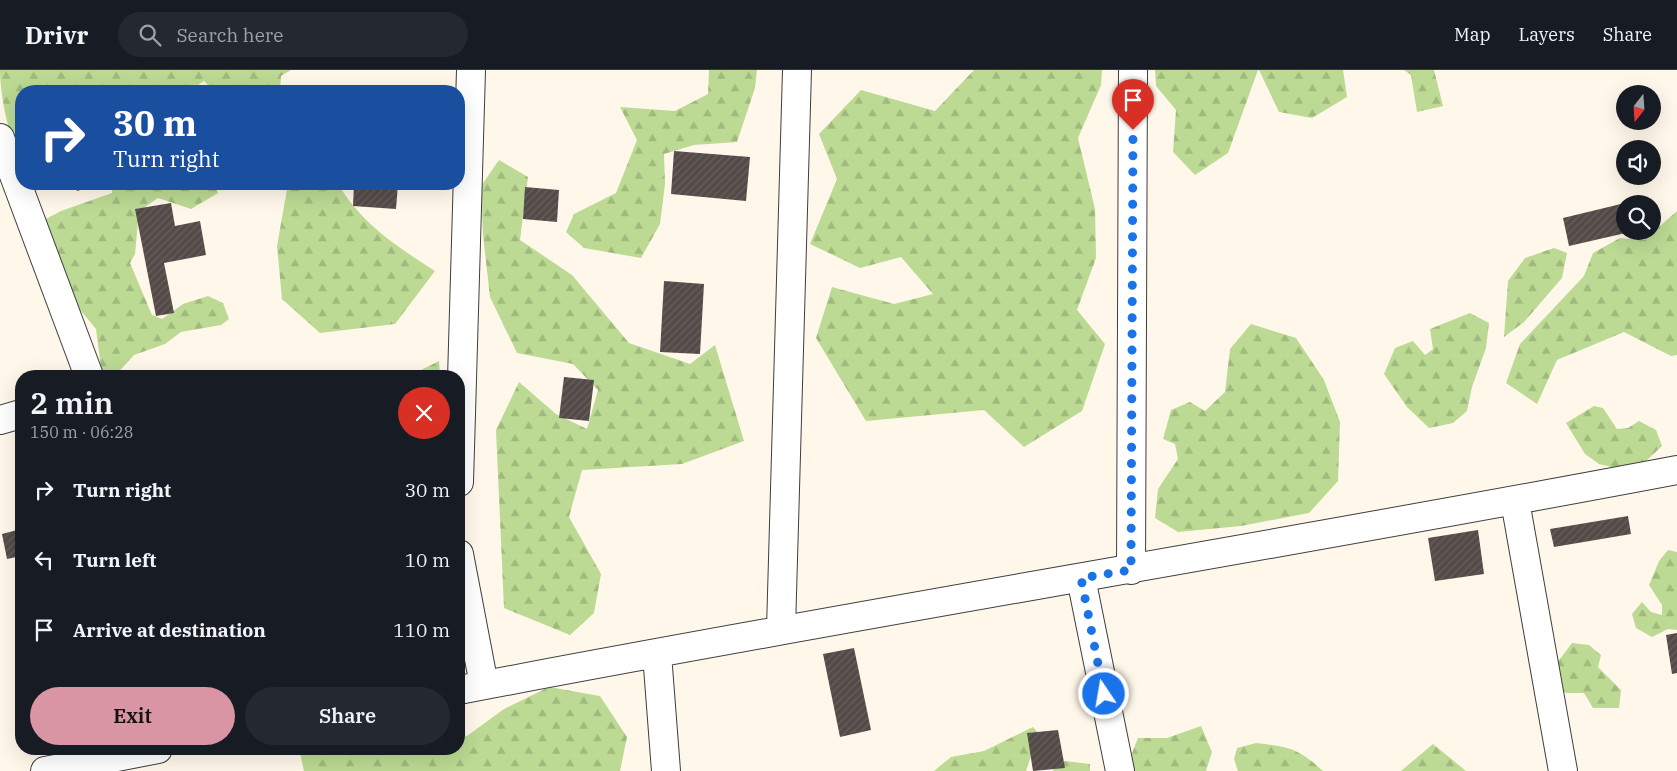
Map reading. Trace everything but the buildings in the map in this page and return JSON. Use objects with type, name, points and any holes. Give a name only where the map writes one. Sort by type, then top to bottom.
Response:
[{"type":"street","points":[[462,370],[471,70]]},
{"type":"street","points":[[781,630],[797,70]]},
{"type":"street","points":[[1131,570],[1133,70]]},
{"type":"street","points":[[0,138],[15,178]]},
{"type":"street","points":[[19,190],[87,370]]},
{"type":"street","points":[[0,420],[15,416]]},
{"type":"street","points":[[465,616],[472,688],[781,630],[1131,570],[1677,470]]},
{"type":"street","points":[[1514,501],[1564,771]]},
{"type":"street","points":[[1081,578],[1120,771]]},
{"type":"street","points":[[656,654],[666,771]]},
{"type":"street","points":[[45,771],[127,755]]},
{"type":"green space","points":[[0,70],[291,70],[281,76],[280,85],[208,85],[204,81],[198,85],[15,85],[15,145],[1,89]]},
{"type":"green space","points":[[709,70],[757,70],[755,88],[737,142],[694,145],[664,154],[665,184],[660,224],[641,258],[584,248],[566,232],[574,214],[616,193],[637,140],[620,107],[675,111],[708,94]]},
{"type":"green space","points":[[974,70],[1102,70],[1101,85],[1078,138],[1095,209],[1096,258],[1077,310],[1105,344],[1082,411],[1024,447],[984,410],[866,421],[816,338],[832,287],[894,304],[933,294],[901,257],[860,268],[810,244],[837,179],[819,134],[861,90],[935,111]]},
{"type":"green space","points":[[1155,70],[1258,70],[1228,153],[1195,175],[1173,152],[1176,110],[1156,86]]},
{"type":"green space","points":[[1259,70],[1343,70],[1347,97],[1312,118],[1279,112]]},
{"type":"green space","points":[[1404,70],[1434,70],[1443,106],[1417,112],[1411,75]]},
{"type":"green space","points":[[499,160],[528,177],[520,240],[572,275],[629,343],[690,364],[715,345],[744,441],[682,464],[582,470],[569,517],[601,574],[594,613],[570,635],[504,608],[496,430],[519,382],[556,414],[587,429],[598,390],[573,364],[517,353],[490,297],[483,235],[481,186]]},
{"type":"green space","points":[[112,190],[217,190],[218,193],[191,209],[158,198],[139,211],[135,254],[130,263],[152,315],[162,319],[183,304],[208,296],[223,303],[229,319],[221,325],[181,332],[165,344],[134,355],[120,370],[101,370],[96,329],[71,299],[38,223],[61,211],[112,193]]},
{"type":"green space","points":[[287,190],[342,190],[369,223],[393,243],[435,271],[395,324],[320,333],[282,299],[277,246]]},
{"type":"green space","points":[[1677,211],[1677,355],[1671,356],[1624,332],[1557,360],[1537,404],[1506,383],[1520,344],[1584,276],[1593,253],[1616,240],[1661,240],[1661,225]]},
{"type":"green space","points":[[1554,248],[1567,253],[1562,278],[1524,322],[1504,337],[1508,281],[1525,258]]},
{"type":"green space","points":[[1470,313],[1489,323],[1486,348],[1472,387],[1467,411],[1453,423],[1429,428],[1407,407],[1384,374],[1395,348],[1413,341],[1425,355],[1433,349],[1430,329]]},
{"type":"green space","points":[[1251,324],[1296,338],[1324,380],[1340,422],[1338,481],[1309,513],[1241,526],[1178,532],[1155,518],[1158,489],[1178,459],[1175,444],[1163,439],[1171,410],[1190,402],[1205,411],[1225,392],[1230,349]]},
{"type":"green space","points":[[439,361],[440,370],[421,370]]},
{"type":"green space","points":[[1594,406],[1603,408],[1617,429],[1628,428],[1639,421],[1656,430],[1662,446],[1646,461],[1615,468],[1599,464],[1585,454],[1566,423]]},
{"type":"green space","points":[[1668,550],[1677,552],[1677,630],[1668,629],[1652,637],[1636,628],[1632,614],[1642,602],[1651,612],[1662,615],[1662,605],[1649,585],[1659,561]]},
{"type":"green space","points":[[1572,643],[1589,645],[1601,655],[1598,667],[1621,690],[1619,708],[1593,708],[1584,693],[1566,693],[1551,685],[1557,663]]},
{"type":"green space","points":[[549,687],[600,696],[627,737],[620,771],[304,771],[300,755],[465,755],[465,736],[467,736],[504,709]]},
{"type":"green space","points":[[1201,726],[1212,752],[1206,771],[1125,771],[1138,738],[1167,738]]},
{"type":"green space","points":[[1033,727],[1045,741],[1032,753],[1026,771],[934,771],[951,757],[984,751]]},
{"type":"green space","points":[[1256,743],[1277,746],[1300,753],[1323,771],[1238,771],[1234,759],[1237,748]]},
{"type":"green space","points":[[1433,744],[1466,771],[1401,771]]},
{"type":"green space","points":[[1065,761],[1090,764],[1090,771],[1052,771]]},
{"type":"route","points":[[1104,694],[1081,578],[1131,570],[1133,130]]}]
